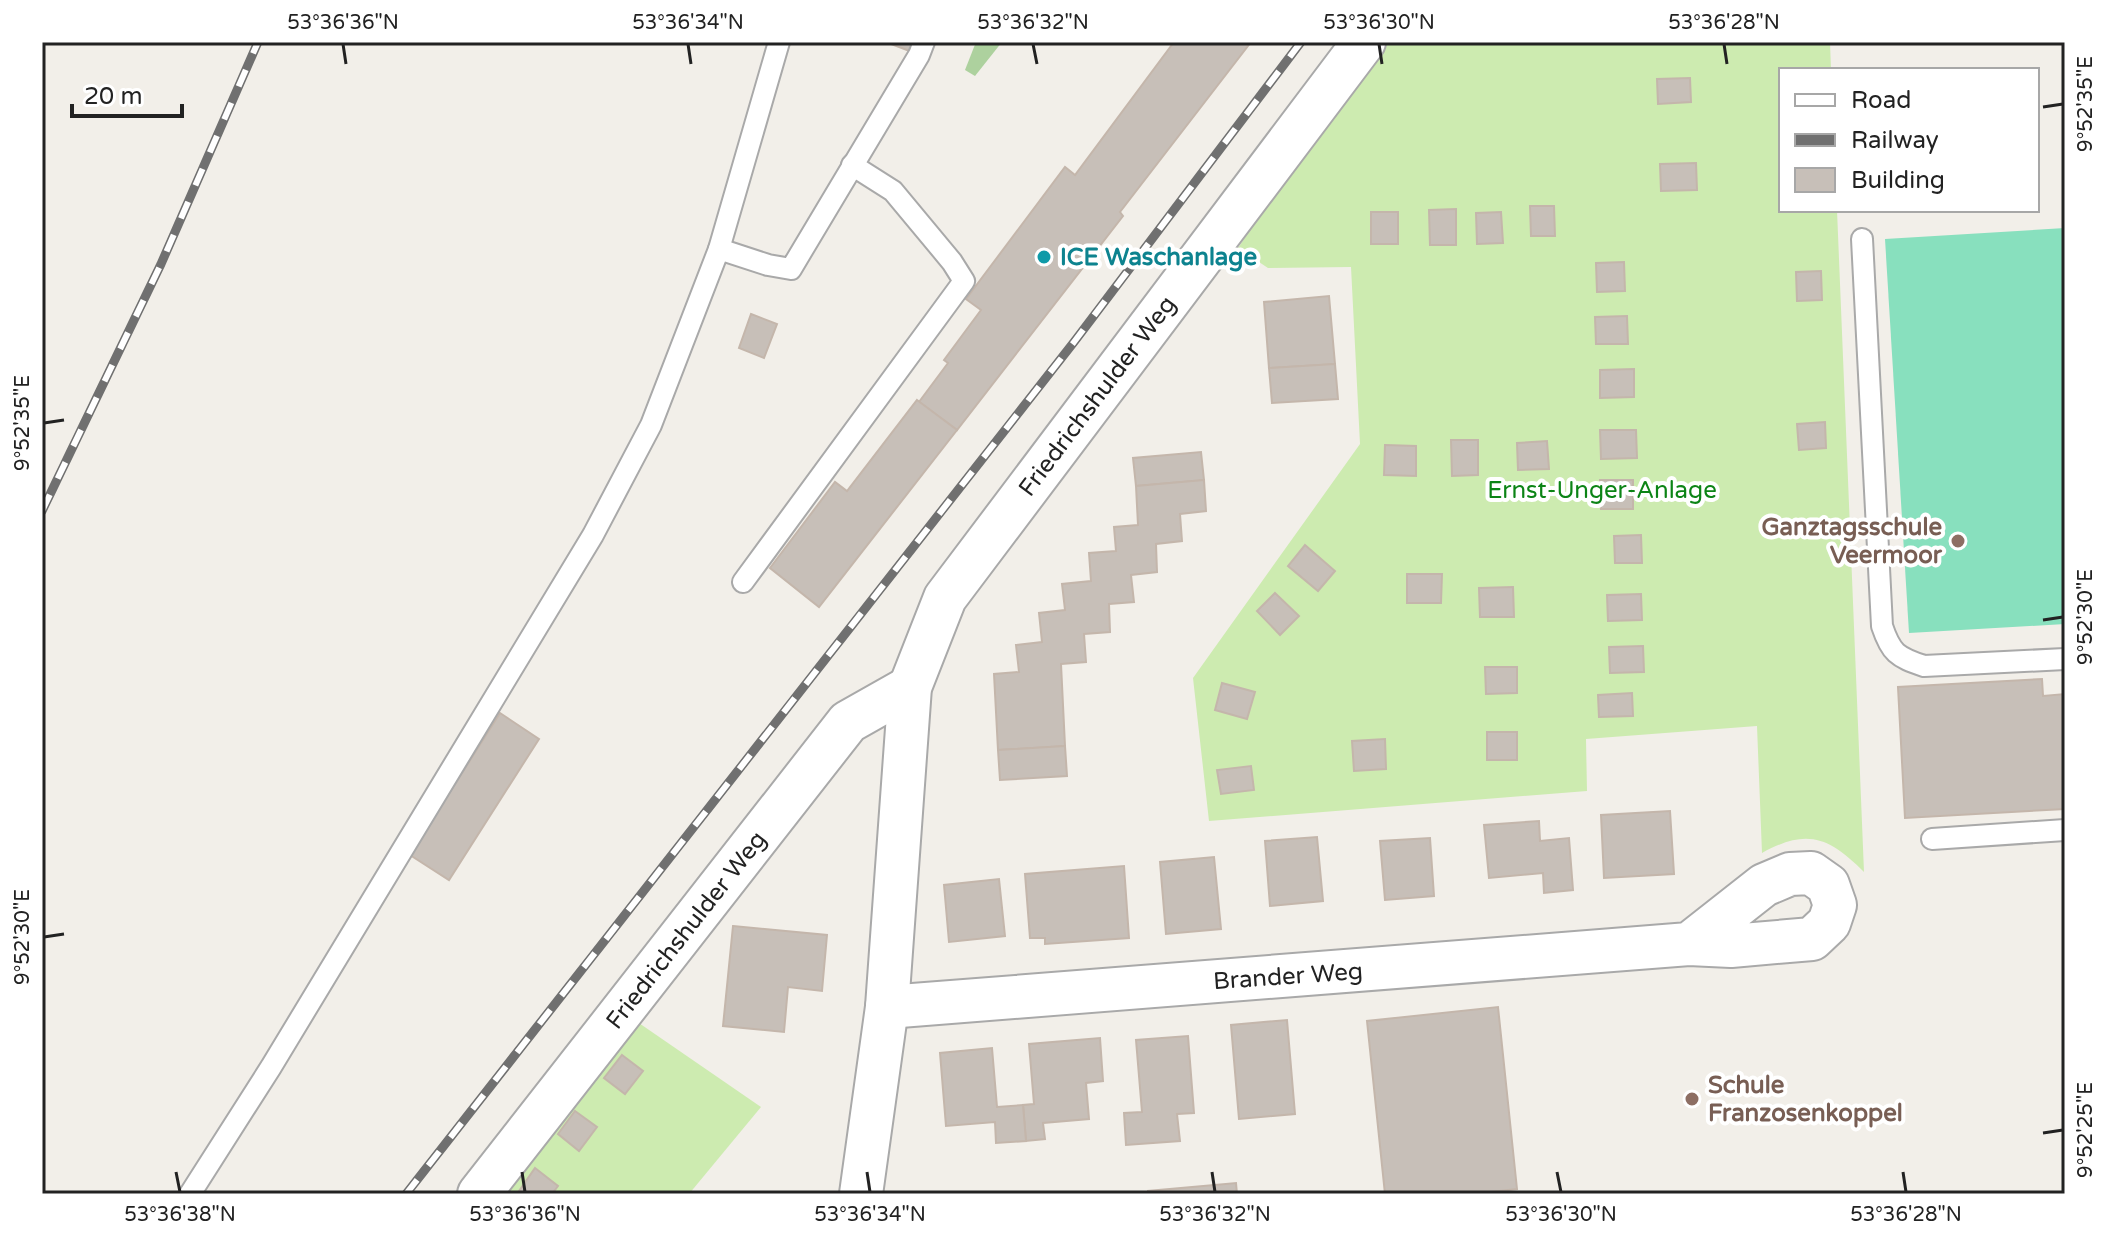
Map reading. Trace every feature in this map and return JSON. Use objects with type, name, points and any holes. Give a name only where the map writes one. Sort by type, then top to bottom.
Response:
[{"type":"street","name":"Friedrichshulder Weg","points":[[861,1194],[887,1007],[910,687],[945,598],[1364,42]]},
{"type":"street","name":"Friedrichshulder Weg","points":[[479,1194],[848,722],[910,687]]},
{"type":"street","name":"Brander Weg","points":[[887,1007],[1689,944]]},
{"type":"lane","points":[[190,1194],[271,1067],[593,535],[651,425],[719,249],[779,42]]},
{"type":"lane","points":[[719,249],[791,269],[924,42]]},
{"type":"lane","points":[[743,582],[964,281],[893,191],[852,165]]},
{"type":"lane","points":[[1862,239],[1882,626],[1889,645],[1903,659],[1924,666],[2065,659]]},
{"type":"lane","points":[[1932,839],[2065,830]]},
{"type":"green space","points":[[976,42],[1002,42],[975,76],[965,70]]},
{"type":"green space","name":"Ernst-Unger-Anlage","points":[[1377,42],[1830,42],[1831,68],[1779,68],[1779,212],[1837,212],[1864,872],[1840,851],[1817,840],[1792,840],[1762,853],[1757,726],[1586,739],[1587,791],[1209,821],[1193,678],[1360,444],[1351,267],[1268,268],[1238,248]]},
{"type":"green space","points":[[2065,228],[2065,624],[1909,633],[1885,239]]},
{"type":"green space","points":[[636,1021],[761,1107],[689,1194],[501,1194]]},
{"type":"building","points":[[886,42],[916,42],[912,52]]},
{"type":"building","name":"ICE Waschanlage","points":[[1174,42],[1251,42],[1120,212],[1123,216],[957,430],[919,402],[948,363],[944,360],[981,310],[966,299],[1065,167],[1075,175]]},
{"type":"building","points":[[1690,78],[1691,102],[1658,104],[1657,79]]},
{"type":"building","points":[[1696,163],[1697,190],[1661,191],[1660,164]]},
{"type":"building","points":[[1530,206],[1554,206],[1555,236],[1531,236]]},
{"type":"building","points":[[1456,209],[1456,245],[1430,245],[1429,210]]},
{"type":"building","points":[[1371,212],[1398,212],[1398,244],[1371,244]]},
{"type":"building","points":[[1501,212],[1503,243],[1477,244],[1476,213]]},
{"type":"building","points":[[1624,262],[1625,291],[1597,292],[1596,263]]},
{"type":"building","points":[[1821,271],[1822,300],[1797,301],[1796,272]]},
{"type":"building","points":[[1329,296],[1335,364],[1269,368],[1264,302]]},
{"type":"building","points":[[751,314],[777,324],[764,358],[739,348]]},
{"type":"building","points":[[1627,316],[1628,344],[1596,344],[1595,317]]},
{"type":"building","points":[[1335,364],[1338,399],[1272,403],[1269,368]]},
{"type":"building","points":[[1634,369],[1634,397],[1600,398],[1600,370]]},
{"type":"building","points":[[917,400],[957,430],[819,607],[770,568],[835,482],[847,491]]},
{"type":"building","points":[[1825,422],[1826,448],[1799,450],[1797,424]]},
{"type":"building","points":[[1600,430],[1636,430],[1637,458],[1601,459]]},
{"type":"building","points":[[1451,440],[1478,440],[1478,475],[1452,476]]},
{"type":"building","points":[[1547,441],[1549,469],[1518,470],[1517,443]]},
{"type":"building","points":[[1385,445],[1416,446],[1416,476],[1384,475]]},
{"type":"building","points":[[1201,452],[1204,480],[1136,486],[1133,458]]},
{"type":"building","points":[[1204,480],[1206,511],[1180,514],[1182,541],[1156,544],[1157,572],[1131,575],[1134,602],[1109,604],[1110,632],[1084,634],[1086,662],[1061,664],[1065,746],[998,750],[994,674],[1019,672],[1016,645],[1042,642],[1039,613],[1065,610],[1062,584],[1091,581],[1089,553],[1116,551],[1114,527],[1138,525],[1136,486]]},
{"type":"building","points":[[1600,480],[1633,480],[1633,509],[1601,509]]},
{"type":"building","points":[[1641,535],[1642,563],[1615,563],[1614,536]]},
{"type":"building","points":[[1305,545],[1335,571],[1318,591],[1288,566]]},
{"type":"building","points":[[1407,574],[1442,574],[1441,603],[1407,603]]},
{"type":"building","points":[[1513,587],[1514,617],[1480,617],[1479,588]]},
{"type":"building","points":[[1275,593],[1299,616],[1280,635],[1257,611]]},
{"type":"building","points":[[1641,594],[1642,620],[1608,621],[1607,595]]},
{"type":"building","points":[[1643,646],[1644,672],[1610,673],[1609,647]]},
{"type":"building","points":[[1485,667],[1517,667],[1517,693],[1486,694]]},
{"type":"building","points":[[2042,679],[2043,696],[2065,694],[2065,809],[1905,818],[1898,687]]},
{"type":"building","points":[[1222,683],[1255,692],[1247,719],[1215,710]]},
{"type":"building","points":[[1632,693],[1633,716],[1599,717],[1598,695]]},
{"type":"building","points":[[500,713],[539,739],[449,880],[410,855]]},
{"type":"building","points":[[1487,732],[1517,732],[1517,760],[1487,760]]},
{"type":"building","points":[[1385,739],[1386,769],[1354,771],[1352,741]]},
{"type":"building","points":[[1065,746],[1067,776],[1000,780],[998,750]]},
{"type":"building","points":[[1251,766],[1254,790],[1221,794],[1217,770]]},
{"type":"building","points":[[1670,811],[1674,874],[1604,878],[1601,815]]},
{"type":"building","points":[[1539,821],[1540,841],[1569,838],[1573,890],[1544,893],[1543,873],[1489,878],[1484,825]]},
{"type":"building","points":[[1317,837],[1323,901],[1270,906],[1265,841]]},
{"type":"building","points":[[1430,838],[1434,896],[1385,900],[1380,841]]},
{"type":"building","points":[[1214,857],[1221,929],[1166,934],[1160,862]]},
{"type":"building","points":[[1124,866],[1129,938],[1045,944],[1045,938],[1030,938],[1025,874]]},
{"type":"building","points":[[999,879],[1005,936],[949,942],[944,885]]},
{"type":"building","points":[[733,926],[827,935],[822,991],[788,987],[784,1032],[723,1026]]},
{"type":"building","points":[[1498,1007],[1517,1189],[1473,1194],[1385,1194],[1367,1021]]},
{"type":"building","points":[[1287,1020],[1295,1114],[1239,1119],[1231,1025]]},
{"type":"building","points":[[1188,1036],[1194,1113],[1177,1114],[1180,1141],[1126,1145],[1124,1113],[1142,1112],[1136,1040]]},
{"type":"building","points":[[1100,1038],[1103,1081],[1086,1083],[1089,1119],[1043,1123],[1045,1139],[1026,1141],[1023,1105],[1034,1104],[1029,1044]]},
{"type":"building","points":[[992,1048],[997,1107],[1023,1105],[1026,1141],[996,1143],[995,1122],[946,1126],[940,1053]]},
{"type":"building","points":[[622,1055],[643,1071],[625,1094],[604,1078]]},
{"type":"building","points":[[575,1111],[597,1127],[579,1151],[558,1134]]},
{"type":"building","points":[[535,1168],[558,1186],[552,1194],[517,1194]]},
{"type":"building","points":[[1236,1183],[1237,1194],[1148,1194],[1148,1191]]},
{"type":"railway","points":[[42,511],[161,264],[258,42]]},
{"type":"railway","points":[[406,1194],[1074,342],[1301,42]]},
{"type":"place","name":"ICE Waschanlage","points":[[1044,257]]},
{"type":"place","name":"Ganztagsschule Veermoor","points":[[1958,541]]},
{"type":"place","name":"Schule Franzosenkoppel","points":[[1692,1099]]}]
